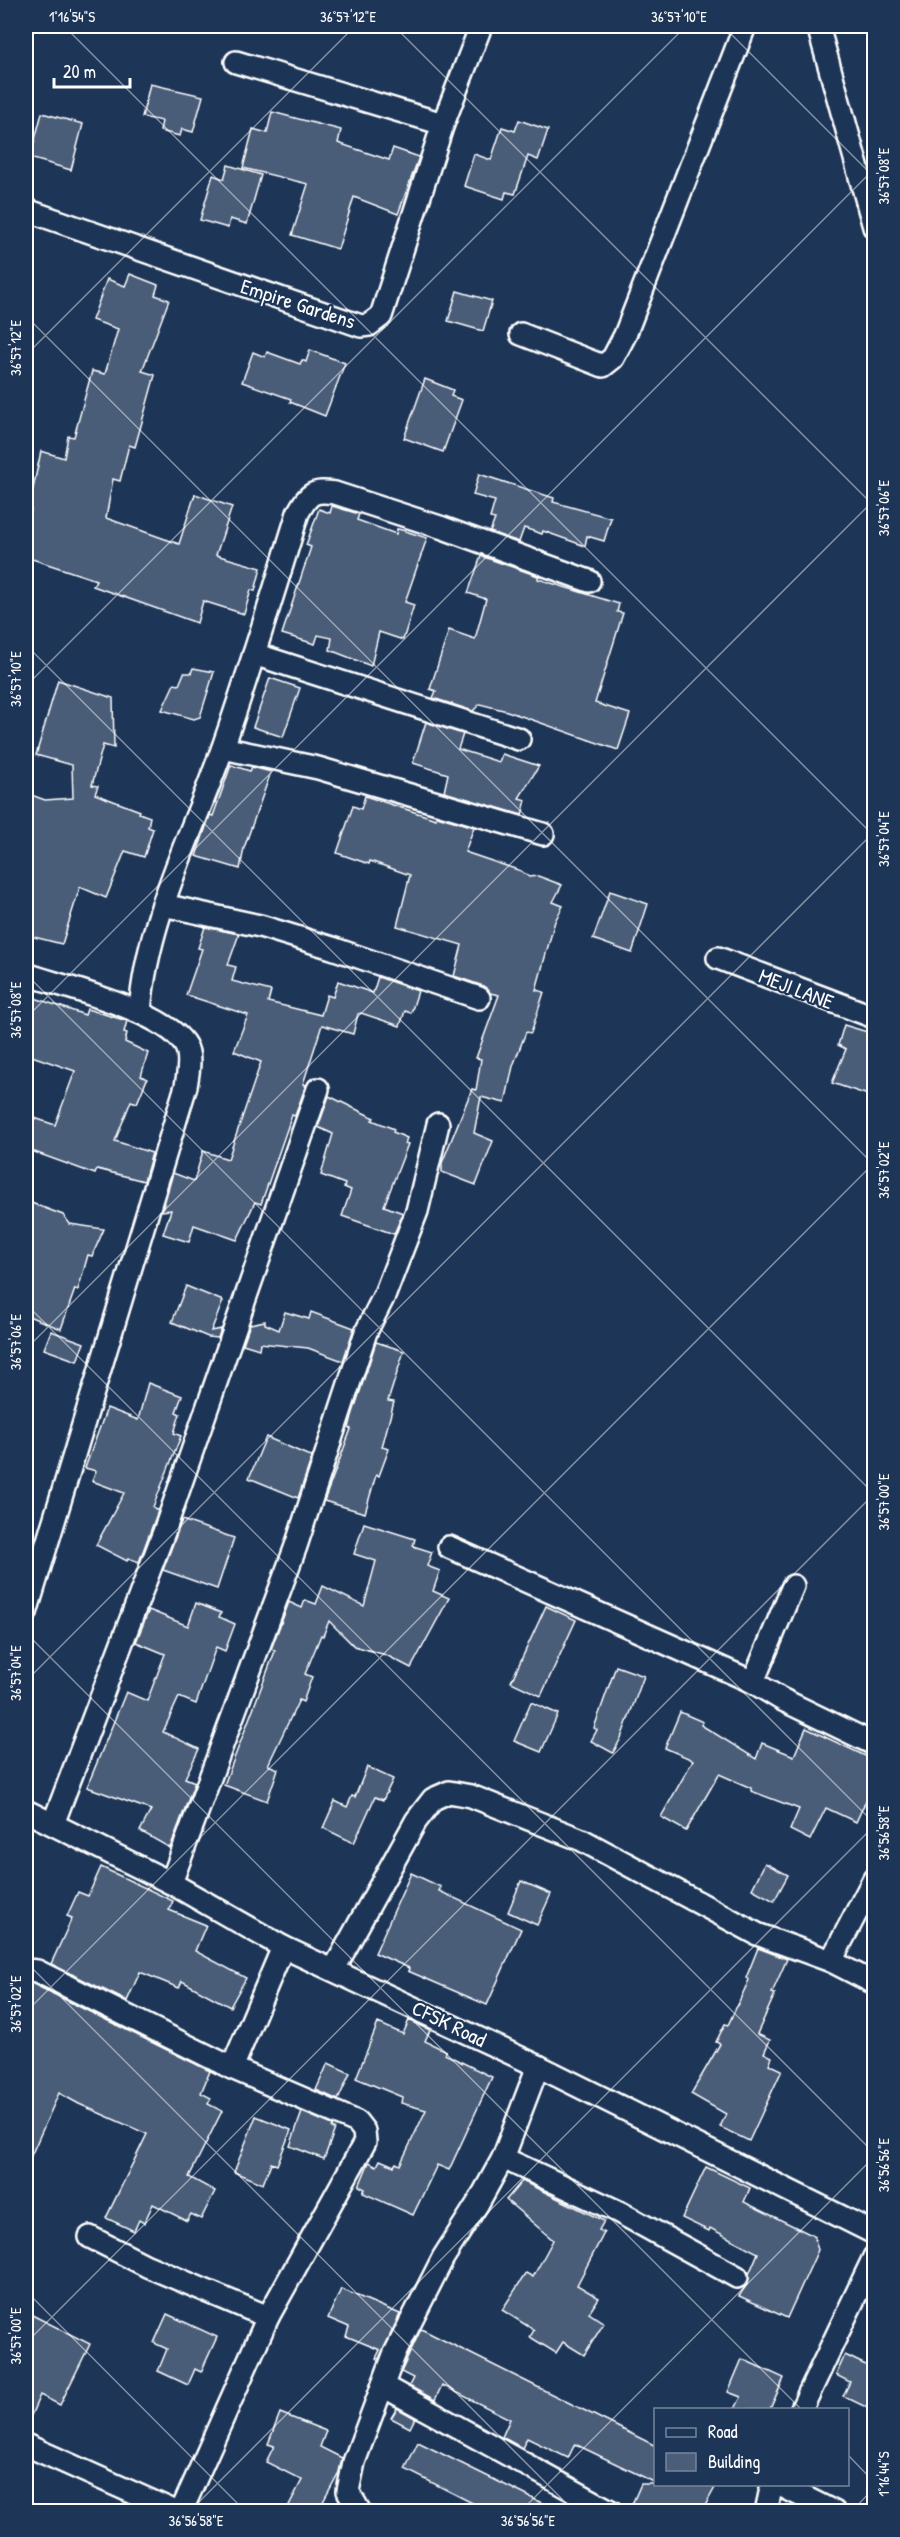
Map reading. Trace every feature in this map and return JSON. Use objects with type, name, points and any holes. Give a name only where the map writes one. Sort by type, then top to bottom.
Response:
[{"type":"street","name":"Empire Gardens","points":[[26,210],[293,304],[361,326],[369,325],[381,316],[443,124],[481,26]]},
{"type":"street","points":[[521,334],[603,366],[613,358],[625,335],[745,26]]},
{"type":"street","points":[[818,26],[874,227]]},
{"type":"street","points":[[236,62],[443,124]]},
{"type":"street","points":[[140,1012],[143,976],[153,933],[222,748],[298,513],[306,498],[319,491],[335,493],[443,528],[589,581]]},
{"type":"street","points":[[254,654],[519,739]]},
{"type":"street","points":[[222,748],[318,768],[543,834]]},
{"type":"street","points":[[163,905],[260,926],[479,998]]},
{"type":"street","name":"MEJI LANE","points":[[718,958],[874,1017]]},
{"type":"street","points":[[26,974],[140,1012],[176,1034],[187,1046],[189,1064],[186,1086],[26,1613]]},
{"type":"street","points":[[53,1824],[164,1532],[318,1089]]},
{"type":"street","points":[[171,1883],[296,1546],[366,1332],[385,1294],[417,1211],[438,1124]]},
{"type":"street","points":[[449,1547],[753,1682],[781,1699],[874,1744]]},
{"type":"street","points":[[753,1682],[793,1586]]},
{"type":"street","points":[[334,1969],[416,1821],[433,1799],[449,1792],[471,1796],[582,1840],[757,1934],[831,1961],[874,1983]]},
{"type":"street","name":"CFSK Road","points":[[26,1811],[171,1883],[283,1947],[538,2066],[874,2233]]},
{"type":"street","points":[[831,1961],[874,1880]]},
{"type":"street","points":[[232,2068],[283,1947]]},
{"type":"street","points":[[26,1970],[36,1971],[232,2068],[357,2122],[364,2131],[365,2142],[268,2317],[181,2511]]},
{"type":"street","points":[[360,2511],[356,2508],[348,2491],[354,2462],[394,2355],[443,2258],[503,2158],[538,2066]]},
{"type":"street","points":[[503,2158],[619,2212],[737,2277]]},
{"type":"street","points":[[90,2237],[147,2266],[268,2317]]},
{"type":"street","points":[[801,2408],[874,2257]]},
{"type":"street","points":[[383,2386],[612,2511]]},
{"type":"street","points":[[26,2445],[176,2511]]},
{"type":"street","points":[[766,2511],[772,2486]]},
{"type":"street","points":[[782,2486],[834,2511]]},
{"type":"building","points":[[150,84],[203,96],[193,132],[182,129],[180,136],[160,131],[162,121],[142,117]]},
{"type":"building","points":[[272,112],[341,130],[338,143],[389,160],[393,148],[419,157],[398,214],[354,197],[338,249],[292,235],[308,184],[243,168],[253,129],[267,133]]},
{"type":"building","points":[[42,113],[83,124],[71,170],[30,158]]},
{"type":"building","points":[[519,120],[548,130],[538,160],[528,156],[515,194],[506,192],[504,199],[464,186],[474,154],[491,160],[502,127],[515,131]]},
{"type":"building","points":[[228,165],[261,175],[247,224],[230,219],[228,228],[200,220],[213,175],[224,179]]},
{"type":"building","points":[[130,274],[158,285],[155,295],[169,300],[142,371],[155,375],[135,447],[129,445],[120,481],[113,479],[106,518],[179,544],[195,494],[232,507],[216,555],[261,568],[255,591],[251,590],[244,614],[203,601],[197,623],[93,586],[96,580],[26,557],[26,529],[31,510],[26,509],[26,487],[33,489],[41,451],[64,458],[68,436],[74,437],[92,371],[105,374],[118,329],[92,320],[107,279],[125,286]]},
{"type":"building","points":[[457,291],[492,301],[483,331],[448,321]]},
{"type":"building","points":[[310,350],[345,363],[325,416],[290,402],[291,399],[242,382],[253,352],[265,357],[267,352],[300,364],[302,360],[306,362]]},
{"type":"building","points":[[425,379],[453,390],[451,396],[462,400],[443,452],[404,438]]},
{"type":"building","points":[[479,474],[554,498],[553,502],[611,518],[604,541],[587,536],[585,546],[543,531],[542,534],[524,528],[519,542],[490,532],[495,519],[490,518],[495,501],[473,495]]},
{"type":"building","points":[[332,506],[359,514],[357,520],[396,534],[397,529],[427,538],[405,602],[414,605],[403,640],[379,632],[371,666],[330,650],[332,638],[318,635],[315,644],[282,634],[311,547],[306,545],[319,509],[330,513]]},
{"type":"building","points":[[481,556],[538,576],[538,579],[619,604],[617,612],[623,613],[595,703],[630,714],[618,750],[507,711],[480,704],[473,711],[433,698],[436,691],[430,689],[449,630],[475,639],[486,599],[468,593]]},
{"type":"building","points":[[193,668],[214,672],[200,717],[194,719],[162,710],[174,684],[179,685],[184,673],[191,673]]},
{"type":"building","points":[[270,678],[300,688],[283,737],[253,727]]},
{"type":"building","points":[[58,680],[113,698],[114,748],[103,745],[92,785],[98,786],[95,794],[150,817],[148,827],[153,829],[144,857],[125,851],[106,898],[80,887],[62,944],[26,935],[26,793],[45,800],[73,798],[72,765],[36,755]]},
{"type":"building","points":[[426,722],[463,734],[458,749],[499,762],[502,754],[539,766],[519,798],[526,800],[522,815],[444,792],[448,774],[413,763]]},
{"type":"building","points":[[231,765],[250,771],[252,767],[271,772],[244,848],[240,869],[196,856]]},
{"type":"building","points":[[365,796],[436,819],[437,816],[474,827],[465,852],[521,871],[529,877],[538,876],[562,885],[553,902],[563,906],[555,921],[536,990],[544,992],[531,1033],[526,1032],[513,1066],[505,1103],[481,1097],[474,1133],[493,1141],[476,1185],[442,1172],[442,1163],[472,1089],[476,1090],[481,1059],[476,1058],[499,995],[490,993],[483,986],[454,976],[462,945],[397,926],[410,875],[370,861],[369,864],[337,853],[353,806],[361,809]]},
{"type":"building","points":[[610,891],[648,904],[632,953],[593,939]]},
{"type":"building","points":[[205,927],[239,934],[228,965],[236,967],[232,981],[271,991],[268,1002],[321,1015],[327,995],[333,997],[338,981],[373,993],[378,977],[418,991],[411,1013],[405,1011],[400,1026],[361,1013],[358,1014],[353,1034],[322,1025],[303,1084],[306,1085],[295,1116],[292,1115],[261,1204],[255,1202],[237,1240],[194,1225],[189,1242],[163,1234],[171,1210],[162,1211],[173,1173],[194,1181],[203,1151],[228,1159],[261,1062],[234,1051],[248,1015],[186,995],[202,949],[198,948]]},
{"type":"building","points":[[26,995],[85,1015],[87,1009],[127,1021],[124,1032],[127,1033],[125,1042],[148,1053],[141,1076],[147,1079],[137,1103],[131,1101],[115,1141],[152,1153],[144,1181],[97,1169],[95,1174],[26,1149],[26,1115],[55,1125],[75,1071],[26,1054]]},
{"type":"building","points":[[844,1025],[874,1034],[874,1097],[832,1083],[846,1049],[838,1045]]},
{"type":"building","points":[[329,1096],[374,1118],[372,1120],[394,1129],[393,1132],[407,1138],[405,1143],[408,1144],[384,1206],[403,1213],[394,1234],[342,1216],[351,1190],[344,1187],[345,1184],[321,1175],[333,1134],[318,1127]]},
{"type":"building","points":[[26,1201],[63,1215],[70,1224],[104,1229],[92,1256],[88,1255],[78,1290],[75,1289],[61,1329],[26,1315]]},
{"type":"building","points":[[186,1286],[223,1301],[211,1331],[221,1329],[218,1338],[208,1337],[172,1322]]},
{"type":"building","points":[[285,1312],[309,1319],[311,1312],[354,1328],[343,1361],[308,1348],[260,1343],[259,1349],[243,1344],[250,1324],[265,1321],[265,1324],[279,1330]]},
{"type":"building","points":[[51,1331],[84,1343],[77,1361],[44,1349]]},
{"type":"building","points":[[376,1342],[404,1351],[388,1401],[394,1402],[382,1447],[389,1449],[379,1476],[376,1475],[365,1513],[324,1501],[351,1429],[349,1428],[352,1416]]},
{"type":"building","points":[[148,1383],[182,1396],[176,1412],[180,1414],[174,1433],[181,1436],[153,1507],[158,1511],[139,1562],[128,1558],[127,1561],[96,1545],[124,1493],[92,1481],[96,1471],[85,1468],[107,1408],[138,1420]]},
{"type":"building","points":[[266,1437],[312,1457],[298,1498],[249,1478]]},
{"type":"building","points":[[182,1520],[234,1538],[217,1589],[163,1570]]},
{"type":"building","points":[[364,1523],[415,1539],[413,1546],[432,1552],[427,1566],[440,1571],[433,1591],[449,1598],[411,1668],[386,1655],[354,1646],[329,1621],[305,1674],[312,1677],[303,1702],[299,1700],[268,1765],[278,1769],[267,1801],[224,1785],[275,1651],[271,1649],[289,1602],[302,1608],[305,1600],[316,1604],[323,1586],[364,1606],[376,1561],[354,1554]]},
{"type":"building","points":[[196,1603],[221,1613],[219,1617],[235,1624],[225,1651],[216,1647],[196,1704],[179,1697],[163,1732],[199,1749],[185,1778],[195,1782],[170,1848],[140,1831],[151,1810],[87,1787],[126,1692],[147,1701],[165,1654],[136,1642],[149,1610],[188,1626]]},
{"type":"building","points":[[546,1606],[576,1620],[541,1696],[511,1682]]},
{"type":"building","points":[[616,1666],[644,1676],[621,1738],[613,1753],[591,1741],[597,1730],[594,1728]]},
{"type":"building","points":[[531,1702],[558,1714],[541,1752],[514,1741]]},
{"type":"building","points":[[680,1712],[703,1722],[701,1725],[756,1759],[762,1743],[794,1756],[806,1728],[874,1760],[874,1783],[856,1822],[826,1808],[810,1840],[790,1830],[799,1809],[751,1791],[751,1788],[719,1774],[686,1831],[661,1817],[693,1760],[665,1748]]},
{"type":"building","points":[[367,1767],[393,1779],[383,1800],[375,1797],[354,1843],[323,1828],[335,1801],[347,1807],[352,1796],[355,1797]]},
{"type":"building","points":[[765,1863],[788,1875],[774,1901],[752,1889]]},
{"type":"building","points":[[101,1867],[173,1901],[169,1910],[206,1925],[195,1951],[246,1978],[230,2007],[182,1981],[179,1988],[140,1972],[127,2001],[51,1964],[72,1918],[67,1916],[78,1892],[88,1896]]},
{"type":"building","points":[[411,1873],[441,1887],[439,1891],[521,1929],[487,2005],[408,1971],[409,1968],[375,1953]]},
{"type":"building","points":[[521,1881],[551,1894],[537,1925],[508,1912]]},
{"type":"building","points":[[758,1948],[787,1959],[772,1993],[775,1994],[757,2034],[770,2040],[764,2053],[772,2057],[769,2064],[782,2070],[749,2141],[720,2127],[726,2114],[691,2094],[720,2044],[716,2042],[725,2024],[728,2025],[749,1980],[746,1978]]},
{"type":"building","points":[[31,1983],[210,2071],[201,2093],[211,2098],[208,2104],[222,2111],[189,2177],[215,2191],[201,2219],[191,2214],[187,2221],[153,2204],[144,2223],[139,2220],[134,2231],[106,2218],[147,2134],[59,2093],[26,2167],[26,1995]]},
{"type":"building","points":[[409,2020],[430,2030],[425,2041],[446,2051],[445,2054],[492,2077],[449,2170],[437,2165],[413,2215],[363,2193],[365,2189],[359,2186],[369,2162],[377,2166],[380,2160],[394,2166],[396,2163],[400,2165],[426,2110],[401,2103],[402,2097],[356,2078],[378,2023],[403,2034]]},
{"type":"building","points":[[328,2063],[350,2073],[338,2100],[316,2090]]},
{"type":"building","points":[[302,2112],[333,2125],[332,2128],[335,2129],[324,2159],[290,2146]]},
{"type":"building","points":[[256,2116],[291,2130],[277,2165],[271,2163],[263,2184],[234,2172]]},
{"type":"building","points":[[706,2167],[750,2188],[744,2202],[814,2236],[818,2250],[787,2318],[739,2296],[748,2283],[749,2274],[758,2253],[710,2228],[709,2231],[682,2218]]},
{"type":"building","points":[[522,2181],[604,2221],[599,2230],[604,2233],[577,2285],[599,2298],[589,2313],[604,2323],[584,2355],[563,2342],[556,2353],[530,2337],[534,2330],[502,2310],[526,2273],[533,2277],[553,2240],[506,2200]]},
{"type":"building","points":[[341,2289],[400,2314],[379,2359],[376,2358],[380,2350],[346,2336],[349,2327],[328,2318]]},
{"type":"building","points":[[26,2312],[90,2344],[60,2405],[40,2395],[26,2427]]},
{"type":"building","points":[[167,2314],[217,2337],[201,2372],[195,2369],[188,2385],[158,2371],[167,2349],[154,2343]]},
{"type":"building","points":[[421,2329],[654,2445],[654,2482],[575,2444],[568,2458],[527,2438],[522,2448],[502,2437],[510,2419],[442,2385],[435,2400],[409,2386],[413,2378],[401,2372]]},
{"type":"building","points":[[845,2355],[874,2369],[874,2395],[868,2408],[843,2396],[850,2382],[836,2375]]},
{"type":"building","points":[[742,2359],[784,2378],[770,2408],[736,2408],[741,2397],[728,2392]]},
{"type":"building","points":[[397,2408],[415,2418],[410,2428],[391,2418]]},
{"type":"building","points":[[280,2413],[326,2431],[320,2447],[342,2458],[339,2472],[318,2511],[286,2511],[302,2480],[266,2462],[274,2446],[268,2444]]},
{"type":"building","points":[[418,2442],[558,2511],[488,2511],[405,2469]]},
{"type":"building","points":[[641,2484],[716,2486],[702,2511],[629,2511]]}]
